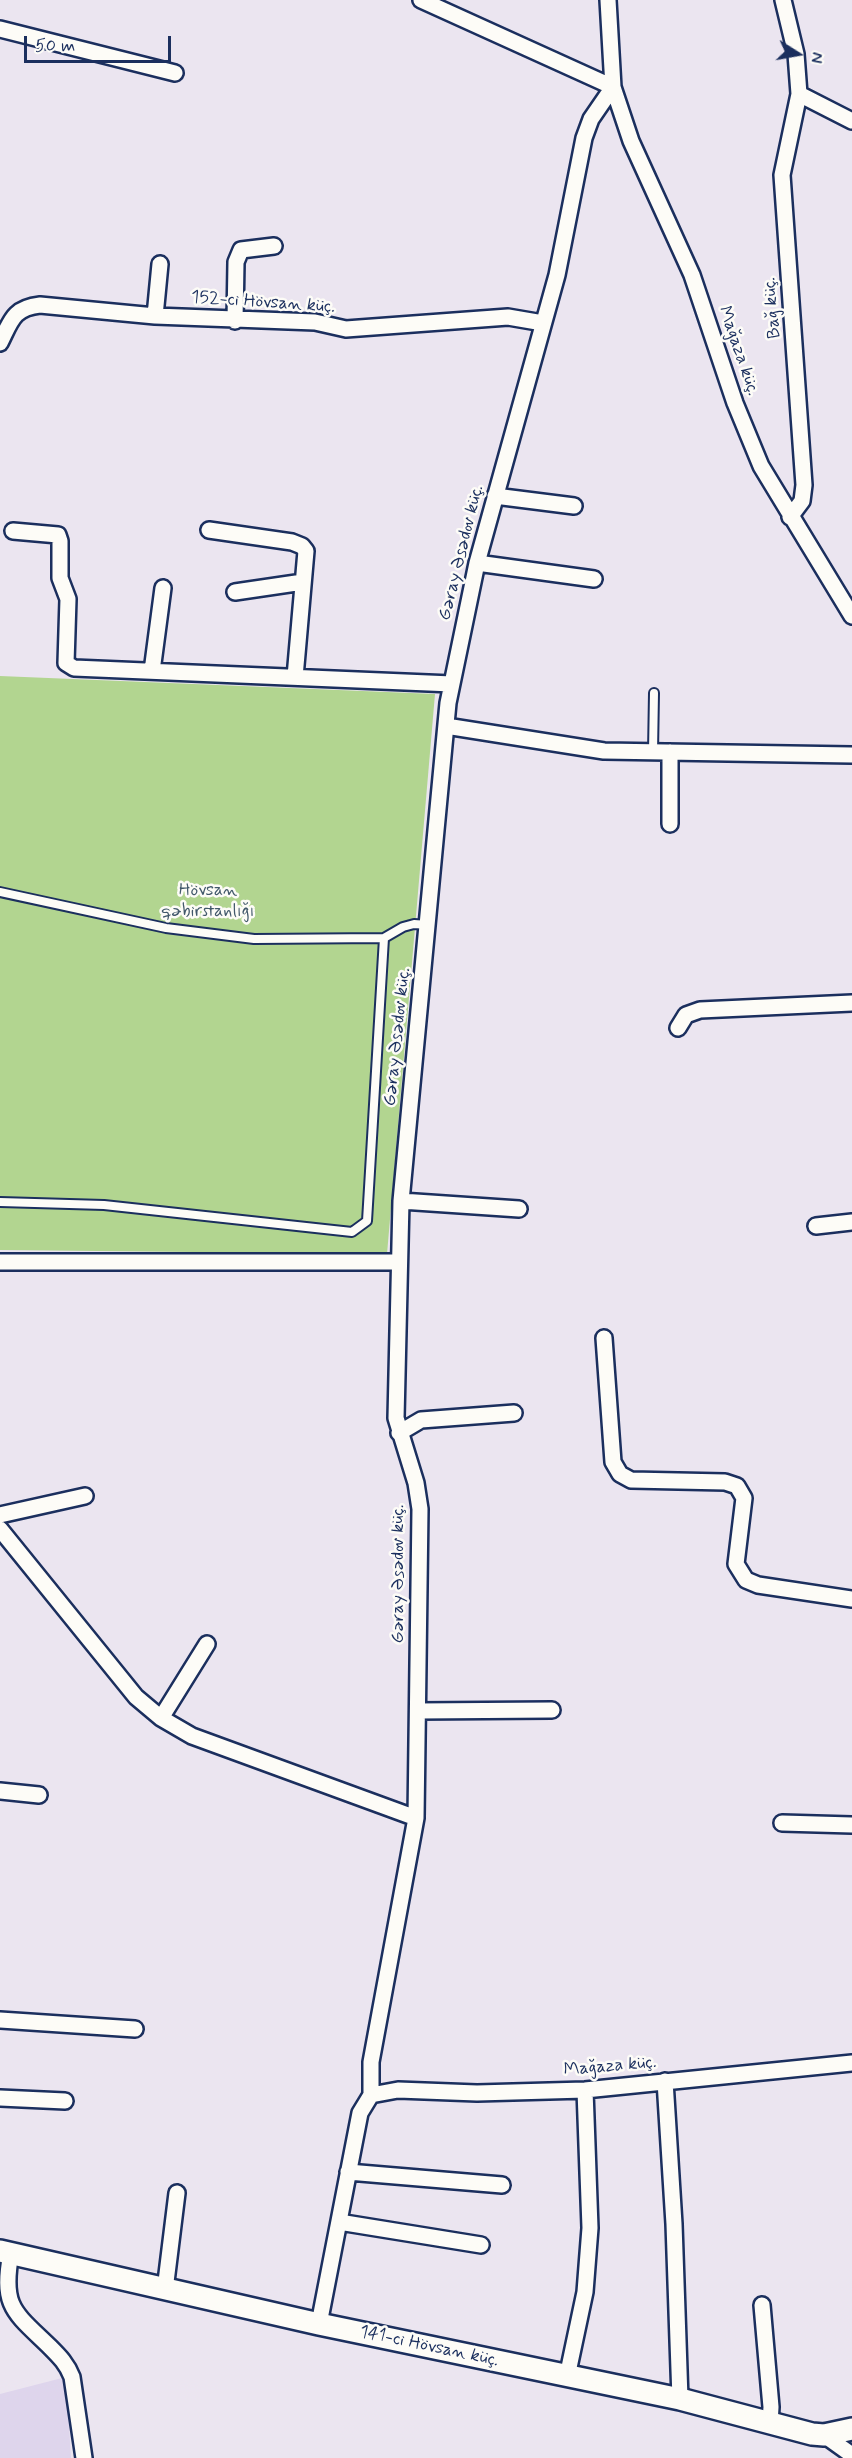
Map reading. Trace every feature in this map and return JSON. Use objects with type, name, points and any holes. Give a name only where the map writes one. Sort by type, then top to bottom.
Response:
[{"type":"main road","name":"141-ci Hövsan küç.","points":[[6,2252],[319,2324],[680,2399],[824,2435]]},
{"type":"main road","points":[[824,2435],[852,2429]]},
{"type":"street","points":[[420,0],[613,87],[608,0]]},
{"type":"street","name":"Bağ küç.","points":[[783,0],[796,54],[799,94],[782,175],[804,485],[802,501],[790,517]]},
{"type":"street","points":[[0,29],[175,73]]},
{"type":"street","name":"Gəray Əsədov küç.","points":[[371,2095],[371,2062],[416,1818],[420,1509],[416,1483],[399,1433],[396,1387],[398,1263],[401,1201],[446,726],[452,684],[477,563],[557,275],[584,138],[591,119],[613,87]]},
{"type":"street","name":"Mağaza küç.","points":[[613,87],[631,141],[692,275],[735,403],[760,466],[852,616]]},
{"type":"street","points":[[799,94],[852,121]]},
{"type":"street","points":[[235,321],[236,262],[241,250],[274,246]]},
{"type":"street","points":[[155,316],[160,264]]},
{"type":"street","name":"152-ci Hövsan küç.","points":[[0,342],[15,314],[26,306],[40,305],[235,321],[315,322],[346,329],[508,317],[543,324]]},
{"type":"street","points":[[495,496],[574,506]]},
{"type":"street","points":[[209,530],[292,542],[302,546],[306,551],[295,677]]},
{"type":"street","points":[[13,531],[58,535],[60,578],[68,599],[66,663],[74,668],[452,684]]},
{"type":"street","points":[[477,563],[594,579]]},
{"type":"street","points":[[235,592],[303,582]]},
{"type":"street","points":[[152,671],[163,588]]},
{"type":"street","points":[[446,726],[604,752],[852,755]]},
{"type":"street","points":[[670,752],[670,824]]},
{"type":"street","points":[[678,1028],[686,1015],[700,1010],[852,1003]]},
{"type":"street","points":[[401,1201],[519,1209]]},
{"type":"street","points":[[816,1226],[852,1222]]},
{"type":"street","points":[[0,1262],[398,1263]]},
{"type":"street","points":[[604,1338],[613,1462],[620,1474],[631,1480],[725,1482],[737,1486],[744,1498],[735,1564],[746,1580],[758,1585],[852,1599]]},
{"type":"street","points":[[399,1433],[421,1420],[514,1413]]},
{"type":"street","points":[[0,1515],[85,1496]]},
{"type":"street","points":[[0,1529],[136,1697],[161,1718],[192,1736],[416,1818]]},
{"type":"street","points":[[161,1718],[207,1644]]},
{"type":"street","points":[[418,1711],[552,1710]]},
{"type":"street","points":[[0,1791],[39,1795]]},
{"type":"street","points":[[782,1823],[852,1825]]},
{"type":"street","points":[[0,2020],[135,2029]]},
{"type":"street","name":"Mağaza küç.","points":[[371,2095],[398,2090],[477,2093],[585,2090],[852,2063]]},
{"type":"street","points":[[664,2081],[674,2224],[680,2399]]},
{"type":"street","points":[[567,2377],[585,2292],[590,2228],[585,2090]]},
{"type":"street","points":[[319,2324],[360,2113],[371,2095]]},
{"type":"street","points":[[0,2098],[66,2101]]},
{"type":"street","points":[[348,2172],[502,2184]]},
{"type":"street","points":[[165,2290],[177,2193]]},
{"type":"street","points":[[339,2222],[481,2245]]},
{"type":"street","points":[[6,2252],[9,2302],[16,2314],[68,2365],[72,2377],[84,2458]]},
{"type":"street","points":[[762,2305],[771,2407],[770,2423]]},
{"type":"street","name":"141-ci Hövsan küç.","points":[[824,2435],[852,2455]]},
{"type":"lane","points":[[653,752],[654,693]]},
{"type":"lane","points":[[0,892],[166,928],[254,939],[384,938],[403,927],[414,924],[428,925]]},
{"type":"lane","points":[[0,1202],[104,1205],[352,1232],[361,1228],[367,1221],[384,938]]},
{"type":"shaded area","points":[[66,2377],[71,2458],[0,2458],[0,2394]]},
{"type":"green space","name":"Hövsan qəbirstanlığı","points":[[0,676],[435,694],[387,1254],[0,1250]]}]
